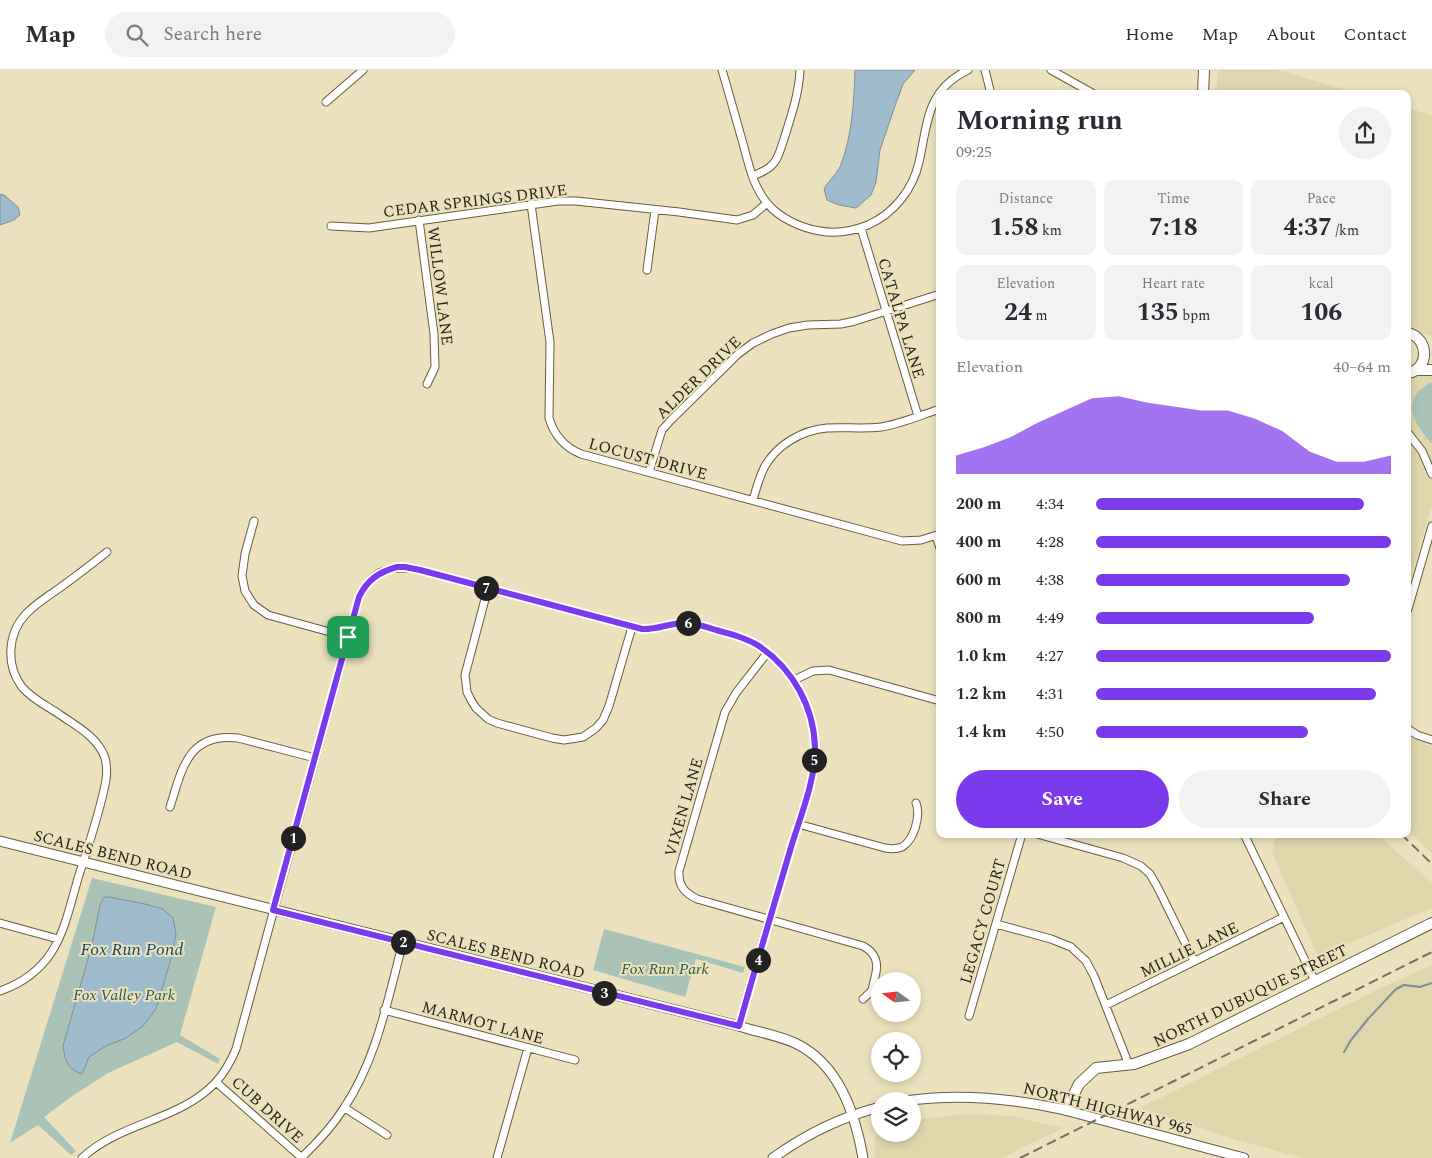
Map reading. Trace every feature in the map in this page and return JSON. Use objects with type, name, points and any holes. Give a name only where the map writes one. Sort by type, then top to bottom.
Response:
[{"type":"main road","points":[[1203,90],[1204,70]]},
{"type":"main road","points":[[1411,334],[1417,337],[1428,349],[1424,360],[1411,374]]},
{"type":"main road","points":[[1411,374],[1432,370]]},
{"type":"main road","name":"NORTH DUBUQUE STREET","points":[[1066,1110],[1079,1084],[1096,1068],[1134,1064],[1189,1044],[1432,923]]},
{"type":"street","points":[[326,102],[363,70]]},
{"type":"street","points":[[722,70],[753,176],[760,193],[767,203],[783,217],[807,228],[820,231],[834,232],[860,228],[882,218],[900,201],[909,189],[919,163],[925,127],[936,99]]},
{"type":"street","points":[[753,176],[768,169],[778,156],[793,112],[800,81],[800,70]]},
{"type":"street","points":[[942,90],[951,81],[968,70]]},
{"type":"street","points":[[985,70],[990,90]]},
{"type":"street","points":[[1051,70],[1087,90]]},
{"type":"street","name":"CEDAR SPRINGS DRIVE","points":[[331,226],[369,228],[558,201],[576,201],[737,220],[753,215],[767,203]]},
{"type":"street","name":"LOCUST DRIVE","points":[[531,204],[550,342],[549,418],[552,428],[564,444],[581,454],[902,540],[921,540],[936,536]]},
{"type":"street","points":[[647,270],[655,210]]},
{"type":"street","name":"WILLOW LANE","points":[[419,220],[435,342],[435,368],[428,384]]},
{"type":"street","name":"CATALPA LANE","points":[[860,228],[918,416]]},
{"type":"street","name":"ALDER DRIVE","points":[[649,472],[657,443],[666,425],[738,354],[753,343],[789,328],[808,325],[841,324],[936,295]]},
{"type":"street","points":[[753,500],[765,466],[772,456],[791,440],[804,433],[827,428],[882,426],[936,410]]},
{"type":"street","points":[[1411,437],[1422,451],[1432,474]]},
{"type":"street","points":[[254,521],[243,560],[242,576],[245,591],[254,605],[268,615],[348,637]]},
{"type":"street","points":[[1411,599],[1432,526]]},
{"type":"street","points":[[0,991],[16,985],[32,973],[51,953],[58,939],[64,926],[84,862],[107,771],[105,756],[87,733],[39,702],[23,688],[14,673],[11,662],[10,652],[15,630],[25,615],[35,606],[107,552]]},
{"type":"street","points":[[82,1158],[108,1139],[194,1100],[216,1082],[225,1071],[236,1049],[359,597],[369,580],[397,567],[405,567],[488,588],[632,627],[652,629],[676,623],[695,624],[741,638],[759,646],[794,680],[809,710],[812,722],[815,750],[812,777],[739,1026]]},
{"type":"street","points":[[488,588],[465,675],[467,692],[476,708],[488,719],[543,736],[564,740],[574,739],[589,734],[603,720],[609,706],[632,627]]},
{"type":"street","name":"VIXEN LANE","points":[[767,653],[736,693],[725,712],[678,878],[684,891],[698,899],[869,949],[877,961],[877,969],[871,991],[863,999]]},
{"type":"street","points":[[794,680],[813,671],[829,670],[936,700]]},
{"type":"street","points":[[1411,731],[1432,740]]},
{"type":"street","points":[[170,807],[186,760],[198,747],[213,739],[238,738],[315,758]]},
{"type":"street","points":[[798,824],[885,848],[898,848],[906,844],[912,837],[918,811],[916,803]]},
{"type":"street","name":"LEGACY COURT","points":[[969,1016],[1021,838]]},
{"type":"street","points":[[1050,838],[1123,858],[1141,866],[1150,874],[1158,888],[1194,961]]},
{"type":"street","points":[[1246,838],[1315,981]]},
{"type":"street","name":"SCALES BEND ROAD","points":[[0,841],[739,1026],[794,1043],[813,1054],[834,1076],[853,1115],[861,1142],[863,1158]]},
{"type":"street","name":"MILLIE LANE","points":[[1106,1005],[1284,917]]},
{"type":"street","points":[[0,923],[58,939]]},
{"type":"street","points":[[996,924],[1051,939],[1071,947],[1086,961],[1106,1005],[1129,1065]]},
{"type":"street","points":[[302,1158],[345,1108],[362,1077],[370,1059],[403,942]]},
{"type":"street","name":"MARMOT LANE","points":[[384,1010],[575,1060]]},
{"type":"street","points":[[497,1158],[528,1048]]},
{"type":"street","name":"CUB DRIVE","points":[[216,1082],[302,1158]]},
{"type":"street","name":"NORTH HIGHWAY 965","points":[[921,1099],[984,1097],[1035,1104],[1066,1110],[1244,1158]]},
{"type":"street","points":[[345,1108],[387,1135]]},
{"type":"street","points":[[773,1158],[818,1130],[871,1110]]},
{"type":"shaded area","points":[[1218,70],[1278,70],[1346,90],[1216,90]]},
{"type":"shaded area","points":[[1411,109],[1432,115],[1432,336],[1411,330]]},
{"type":"shaded area","points":[[1411,367],[1432,372],[1432,504],[1411,576]]},
{"type":"shaded area","points":[[1411,738],[1432,747],[1432,854],[1411,833]]},
{"type":"shaded area","points":[[1275,838],[1381,838],[1432,883],[1432,908],[1318,956],[1272,853]]},
{"type":"shaded area","points":[[1432,965],[1432,1158],[1304,1158],[1236,1140],[1140,1108],[1383,987]]},
{"type":"shaded area","points":[[964,1114],[1012,1116],[1063,1128],[1001,1158],[875,1158],[875,1142],[921,1142],[921,1119]]},
{"type":"green space","points":[[1432,383],[1431,443],[1418,426],[1412,407],[1413,400],[1418,392]]},
{"type":"green space","name":"Fox Valley Park","points":[[92,878],[216,907],[180,1035],[220,1059],[218,1064],[177,1042],[108,1073],[44,1117],[76,1151],[71,1155],[38,1125],[10,1143]]},
{"type":"green space","name":"Fox Run Park","points":[[604,929],[745,967],[743,973],[696,959],[685,997],[593,970]]},
{"type":"water","points":[[855,70],[915,70],[903,84],[896,103],[880,150],[876,182],[871,195],[856,208],[839,205],[827,200],[824,189],[840,167],[844,156],[850,132]]},
{"type":"water","points":[[0,194],[4,195],[18,207],[20,215],[14,220],[0,225]]},
{"type":"water","name":"Fox Run Pond","points":[[104,897],[163,909],[173,918],[176,934],[171,959],[156,1009],[143,1026],[126,1038],[106,1046],[89,1057],[82,1074],[70,1067],[63,1046],[92,945],[100,905]]},
{"type":"waterway","points":[[1344,1052],[1368,1019],[1396,989],[1404,985],[1420,987],[1432,983]]},
{"type":"railway","points":[[1405,838],[1432,864]]},
{"type":"railway","points":[[1020,1158],[1432,952]]},
{"type":"route","points":[[405,567],[642,629],[658,628],[676,623],[695,624],[741,638],[759,646],[774,659],[794,680],[809,710],[814,736],[814,764],[812,777],[739,1026],[273,910],[348,637],[359,597],[369,580],[387,570],[405,567]]}]
